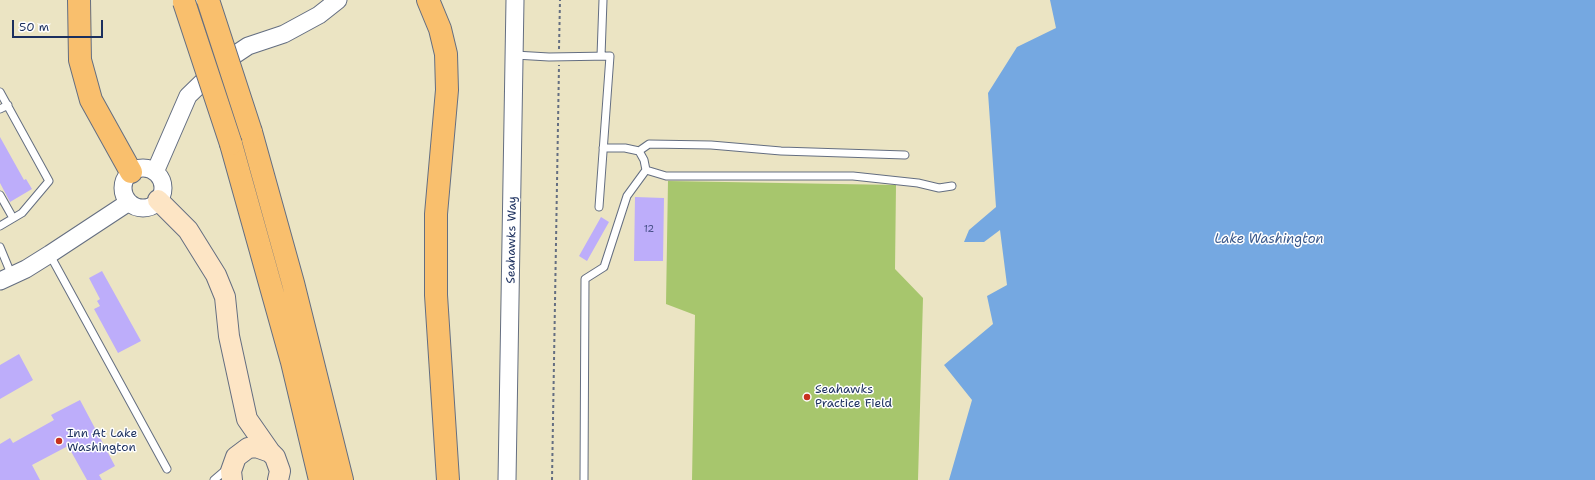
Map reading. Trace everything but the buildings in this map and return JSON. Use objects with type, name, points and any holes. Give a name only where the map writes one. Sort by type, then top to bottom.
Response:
[{"type":"highway","points":[[79,0],[80,60],[91,100],[131,172]]},
{"type":"highway","points":[[208,0],[251,132],[293,283],[342,480]]},
{"type":"highway","points":[[428,0],[440,28],[446,54],[447,90],[436,214],[436,295],[448,480]]},
{"type":"highway","points":[[184,1],[231,144],[290,355],[320,480]]},
{"type":"main road","points":[[158,200],[188,230],[216,275],[225,297],[230,336],[247,419],[278,464],[280,471],[278,480]]},
{"type":"main road","points":[[235,465],[247,419]]},
{"type":"main road","points":[[235,465],[256,447],[270,452]]},
{"type":"street","points":[[155,172],[188,96],[221,64],[248,46],[291,30],[319,15],[338,0]]},
{"type":"street","name":"Seahawks Way","points":[[507,480],[516,0]]},
{"type":"street","points":[[143,168],[155,172],[162,182],[163,189],[158,200],[153,205],[140,208],[129,202],[123,190],[126,177],[131,172],[143,168]]},
{"type":"street","points":[[6,278],[50,254],[129,202]]},
{"type":"lane","points":[[601,56],[603,0]]},
{"type":"lane","points":[[515,55],[549,58],[610,56],[599,207]]},
{"type":"lane","points":[[0,92],[49,181],[22,213],[0,226]]},
{"type":"lane","points":[[0,109],[8,105]]},
{"type":"lane","points":[[603,148],[625,148],[639,151],[650,144],[711,146],[781,151],[905,155]]},
{"type":"lane","points":[[584,480],[585,279],[604,267],[627,196],[646,170],[644,160],[639,151]]},
{"type":"lane","points":[[646,170],[666,176],[853,176],[918,183],[939,188],[952,186]]},
{"type":"lane","points":[[0,195],[13,218]]},
{"type":"lane","points":[[0,247],[6,278]]},
{"type":"lane","points":[[50,254],[167,469]]},
{"type":"lane","points":[[214,480],[235,465]]},
{"type":"path","points":[[559,50],[560,0]]},
{"type":"path","points":[[552,480],[559,65]]},
{"type":"green space","name":"Seahawks Practice Field","points":[[668,181],[896,185],[895,269],[923,298],[918,480],[692,480],[695,315],[666,304]]},
{"type":"water","name":"Lake Washington","points":[[1050,0],[1595,0],[1595,480],[949,480],[972,400],[944,365],[993,324],[987,296],[1007,285],[1000,230],[984,242],[964,242],[969,230],[996,207],[988,93],[1017,47],[1056,28]]},
{"type":"place","name":"Seahawks Practice Field","points":[[807,397]]},
{"type":"place","name":"Inn At Lake Washington","points":[[59,441]]}]
